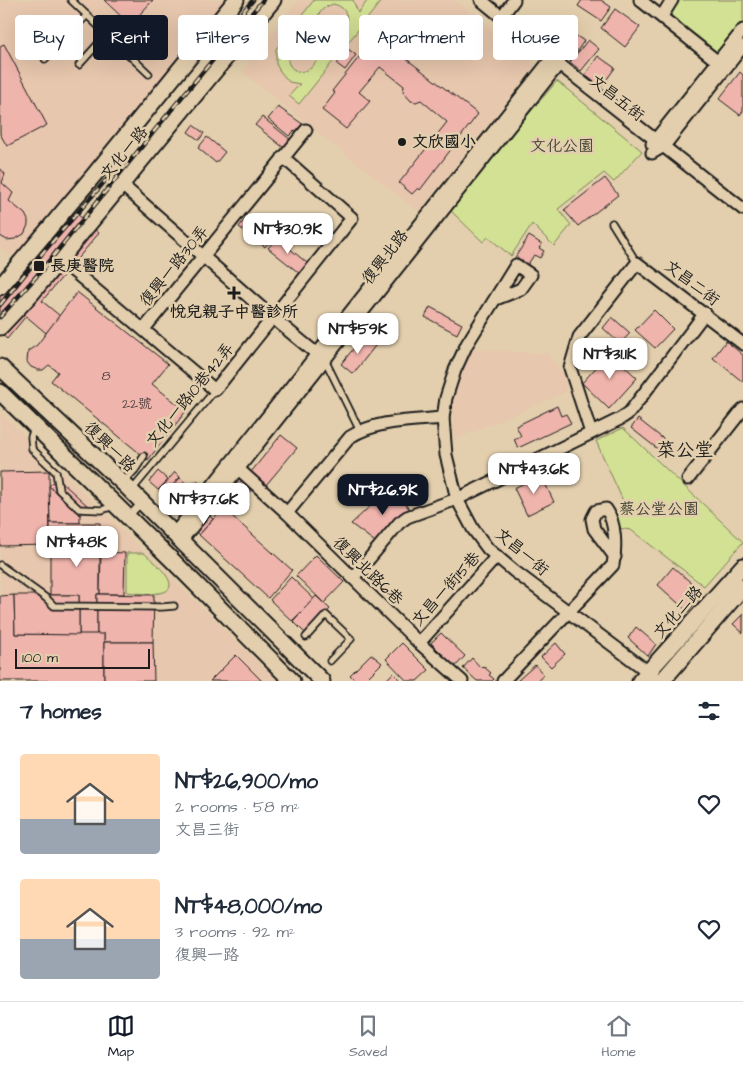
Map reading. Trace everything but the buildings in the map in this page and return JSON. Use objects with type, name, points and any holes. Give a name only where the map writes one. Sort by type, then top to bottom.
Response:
[{"type":"street","name":"文化一路","points":[[0,287],[236,0]]},
{"type":"street","name":"文化一路","points":[[0,327],[32,293],[58,259],[273,0]]},
{"type":"street","name":"文昌五街","points":[[481,0],[501,15]]},
{"type":"street","points":[[503,15],[514,0]]},
{"type":"street","points":[[640,0],[722,64]]},
{"type":"street","points":[[662,16],[672,0]]},
{"type":"street","points":[[656,147],[722,64],[743,30]]},
{"type":"street","points":[[722,64],[739,59],[743,46]]},
{"type":"street","name":"文昌五街","points":[[551,60],[743,218]]},
{"type":"street","name":"復興北路","points":[[178,537],[555,64]]},
{"type":"street","name":"復興一路30弄","points":[[144,329],[306,130]]},
{"type":"street","name":"文昌五街","points":[[656,147],[743,209]]},
{"type":"street","name":"文化一路10巷42弄","points":[[216,390],[352,218],[283,157]]},
{"type":"street","points":[[122,184],[273,318],[321,357]]},
{"type":"street","points":[[58,259],[216,390]]},
{"type":"street","points":[[591,433],[570,368],[579,337],[640,265]]},
{"type":"street","name":"文昌二街","points":[[640,265],[743,344]]},
{"type":"street","name":"文昌一街","points":[[496,299],[467,344],[455,370],[446,398],[443,418],[446,455],[457,499],[473,529],[488,549],[652,678]]},
{"type":"street","points":[[353,578],[399,523],[407,518],[457,499],[620,419],[629,412],[705,313]]},
{"type":"street","name":"復興一路","points":[[0,367],[127,487],[322,681]]},
{"type":"street","points":[[0,392],[292,681]]},
{"type":"street","points":[[688,479],[743,409]]},
{"type":"street","points":[[287,513],[350,437],[376,425],[443,418]]},
{"type":"street","name":"復興北路6巷","points":[[235,465],[287,513],[419,643],[462,681]]},
{"type":"street","name":"文昌一街15巷","points":[[419,643],[497,556]]},
{"type":"street","points":[[503,681],[613,565],[615,557]]},
{"type":"street","points":[[194,582],[201,560]]},
{"type":"street","name":"文化二路","points":[[652,678],[743,566]]},
{"type":"street","points":[[205,594],[217,577]]},
{"type":"street","name":"文化二路","points":[[652,678],[743,587]]},
{"type":"lane","points":[[71,0],[93,21]]},
{"type":"lane","points":[[83,19],[87,15]]},
{"type":"lane","points":[[79,66],[93,50]]},
{"type":"lane","points":[[134,60],[149,74]]},
{"type":"lane","points":[[612,223],[640,265]]},
{"type":"lane","points":[[321,357],[360,431]]},
{"type":"lane","name":"文化一路10巷42弄","points":[[127,487],[143,479],[216,390]]},
{"type":"lane","points":[[35,426],[30,437],[32,449],[56,472],[59,490],[79,509],[102,510],[115,504]]},
{"type":"lane","points":[[127,487],[144,456]]},
{"type":"lane","points":[[128,517],[142,502]]},
{"type":"lane","points":[[0,565],[46,598],[54,606],[174,606]]},
{"type":"lane","points":[[306,637],[326,616],[351,639],[330,660]]},
{"type":"shaded area","points":[[0,0],[227,0],[215,15],[178,15],[178,60],[14,259],[0,247]]},
{"type":"shaded area","name":"文欣國小","points":[[298,0],[455,0],[474,15],[359,15],[359,60],[483,60],[483,22],[493,30],[493,60],[531,60],[536,64],[419,212],[242,72],[251,60],[268,60],[268,39],[278,26],[278,60],[349,60],[349,15],[286,15]]},
{"type":"shaded area","points":[[472,349],[548,354],[564,375],[566,392],[454,440],[452,426],[454,397],[459,373]]},
{"type":"shaded area","points":[[0,412],[278,681],[0,681]]},
{"type":"green space","points":[[314,0],[353,0],[358,13],[368,0],[382,0],[370,15],[359,15],[359,29],[349,41],[349,15],[346,15],[342,8],[333,4],[324,8],[318,15],[302,15]]},
{"type":"green space","points":[[676,0],[743,0],[743,23],[716,56],[666,14]]},
{"type":"green space","points":[[278,46],[278,60],[288,60],[290,66],[297,71],[307,70],[318,60],[334,60],[299,104],[289,96],[300,84],[289,82],[276,64],[276,49]]},
{"type":"green space","name":"文化公園","points":[[557,81],[642,151],[614,182],[604,173],[558,209],[571,225],[554,246],[532,224],[511,256],[488,237],[483,242],[450,210],[484,166]]},
{"type":"green space","name":"蔡公堂公園","points":[[623,428],[743,542],[704,586],[631,530],[618,528],[617,511],[624,503],[596,441]]},
{"type":"green space","points":[[127,553],[144,553],[153,561],[169,580],[170,586],[167,590],[151,594],[127,592]]},
{"type":"railway","points":[[240,15],[253,0]]},
{"type":"railway","points":[[0,317],[42,270],[263,0]]},
{"type":"railway","points":[[0,305],[106,180]]},
{"type":"place","name":"文欣國小","points":[[402,142]]},
{"type":"place","name":"長庚醫院","points":[[39,266]]},
{"type":"place","name":"悅兒親子中醫診所","points":[[234,293]]},
{"type":"district","name":"菜公堂","points":[[685,450]]}]
